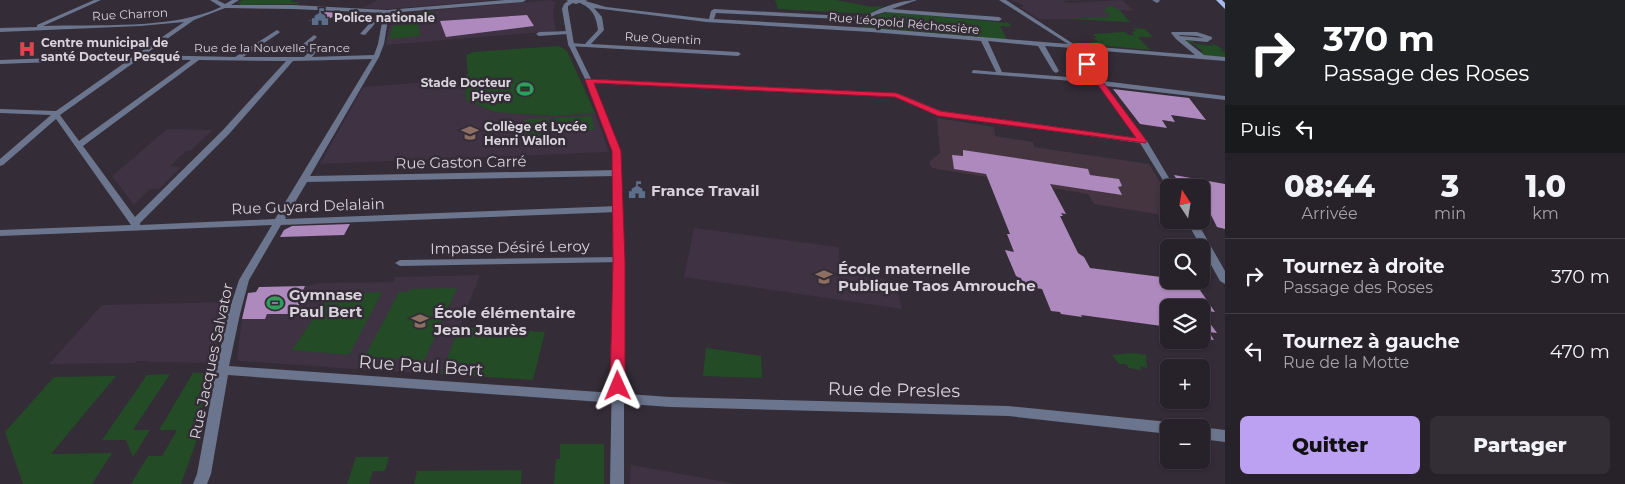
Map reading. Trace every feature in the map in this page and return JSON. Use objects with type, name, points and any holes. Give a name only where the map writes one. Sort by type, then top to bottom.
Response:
[{"type":"main road","points":[[1218,0],[1225,7]]},
{"type":"street","points":[[33,29],[98,0]]},
{"type":"street","points":[[213,0],[226,7],[293,7],[387,13],[523,0]]},
{"type":"street","points":[[226,7],[236,0]]},
{"type":"street","points":[[599,17],[585,2],[569,0],[566,5],[567,32],[571,45],[589,80],[616,151],[619,260],[617,484]]},
{"type":"street","points":[[853,30],[866,19],[882,10],[914,0]]},
{"type":"street","points":[[1002,0],[1075,48],[1143,142],[1166,179]]},
{"type":"street","name":"Rue Léopold Réchossière","points":[[585,2],[604,9],[711,20],[1225,59]]},
{"type":"street","name":"Rue Charron","points":[[0,30],[163,23],[192,19],[226,7]]},
{"type":"street","points":[[571,45],[587,45],[601,30],[599,17],[601,10],[604,9]]},
{"type":"street","points":[[882,10],[999,19]]},
{"type":"street","points":[[711,20],[714,11],[866,19]]},
{"type":"street","points":[[363,34],[378,17],[387,13]]},
{"type":"street","name":"Rue Jacques Salvator","points":[[200,484],[204,474],[234,314],[244,280],[376,57],[381,44],[387,13]]},
{"type":"street","points":[[0,163],[57,114],[192,19]]},
{"type":"street","points":[[235,60],[277,32]]},
{"type":"street","points":[[540,34],[567,32]]},
{"type":"street","points":[[1178,38],[1210,39],[1202,35],[1174,33],[1178,38],[1202,57]]},
{"type":"street","points":[[305,60],[314,51],[300,48],[314,37]]},
{"type":"street","points":[[984,40],[1000,74]]},
{"type":"street","name":"Rue Quentin","points":[[587,45],[738,54]]},
{"type":"street","points":[[1041,45],[1056,71]]},
{"type":"street","name":"Rue de la Nouvelle France","points":[[0,62],[137,56],[235,60],[376,57]]},
{"type":"street","points":[[78,146],[198,58]]},
{"type":"street","points":[[57,114],[136,226],[226,132],[291,60]]},
{"type":"street","points":[[974,72],[1100,82],[1225,98]]},
{"type":"street","points":[[589,80],[896,95],[938,113],[1143,142]]},
{"type":"street","points":[[0,111],[57,114]]},
{"type":"street","name":"Rue Gaston Carré","points":[[305,179],[617,173]]},
{"type":"street","name":"Rue Guyard Delalain","points":[[0,233],[136,226],[618,209]]},
{"type":"street","points":[[1196,229],[1225,281]]},
{"type":"street","name":"Impasse Désiré Leroy","points":[[400,264],[619,260]]},
{"type":"street","name":"Rue Paul Bert","points":[[223,370],[617,398]]},
{"type":"street","name":"Rue de Presles","points":[[617,398],[706,404],[1008,411],[1160,427]]},
{"type":"street","points":[[1210,434],[1225,436]]},
{"type":"shaded area","points":[[378,0],[494,0],[388,9],[362,8]]},
{"type":"shaded area","points":[[550,0],[556,2],[553,12],[556,31],[386,45],[391,15],[394,14]]},
{"type":"shaded area","points":[[1011,0],[1088,0],[1063,1],[1067,3],[1122,0],[1134,11],[1120,10],[1130,22],[1094,19],[1039,19],[1020,7],[1025,6]]},
{"type":"shaded area","name":"Collège et Lycée Henri Wallon","points":[[464,79],[466,100],[495,112],[554,116],[595,113],[609,152],[320,164],[363,87]]},
{"type":"shaded area","points":[[937,118],[994,127],[995,136],[1033,142],[1034,147],[1149,164],[1160,182],[1160,215],[1094,204],[1088,194],[932,168],[929,162],[940,153]]},
{"type":"shaded area","points":[[167,129],[213,130],[170,166],[181,167],[159,189],[150,189],[134,205],[112,176]]},
{"type":"shaded area","points":[[694,228],[839,247],[840,273],[895,281],[902,309],[684,277]]},
{"type":"shaded area","points":[[480,275],[441,375],[240,361],[237,358],[242,319],[264,319],[267,314],[288,314],[290,309],[296,309],[305,295],[301,295],[305,286],[320,283],[393,282],[395,277]]},
{"type":"shaded area","points":[[227,302],[217,363],[136,361],[135,363],[49,364],[102,305]]},
{"type":"shaded area","points":[[631,465],[715,480],[736,484],[630,484]]},
{"type":"green space","points":[[242,0],[292,0],[291,2],[299,2],[297,4],[241,5],[238,3]]},
{"type":"green space","points":[[775,0],[836,0],[872,7],[884,6],[868,14],[778,9]]},
{"type":"green space","points":[[1113,6],[1130,22],[1067,19],[1108,17],[1109,14],[1104,11],[1107,7]]},
{"type":"green space","points":[[433,11],[434,19],[392,23],[393,15]]},
{"type":"green space","points":[[887,12],[1009,23],[1011,27],[1000,26],[1007,40],[861,27],[878,15]]},
{"type":"green space","points":[[418,23],[420,36],[390,39],[392,26]]},
{"type":"green space","points":[[1132,28],[1145,29],[1153,37],[1138,37],[1150,50],[1097,45],[1092,42],[1099,42],[1093,38],[1097,38],[1093,34],[1124,32],[1129,35],[1135,35],[1131,32],[1137,31]]},
{"type":"green space","points":[[1184,40],[1192,41],[1196,44],[1214,46],[1211,42],[1224,50],[1218,50],[1225,52],[1225,57],[1202,55],[1199,53],[1203,52],[1193,43],[1187,43]]},
{"type":"green space","name":"Stade Docteur Pieyre","points":[[559,46],[567,51],[595,113],[554,116],[495,112],[466,100],[464,79],[468,74],[466,55],[473,52]]},
{"type":"green space","points":[[592,116],[594,130],[555,132],[555,118]]},
{"type":"green space","points":[[550,118],[551,140],[525,141],[525,119]]},
{"type":"green space","points":[[457,288],[424,361],[365,356],[399,292],[409,292],[410,289]]},
{"type":"green space","points":[[382,292],[349,355],[292,350],[330,294]]},
{"type":"green space","points":[[459,327],[545,332],[533,380],[441,374]]},
{"type":"green space","points":[[706,348],[761,356],[762,378],[703,376]]},
{"type":"green space","points":[[1133,353],[1146,355],[1147,368],[1140,366],[1141,370],[1129,368],[1126,364],[1119,364],[1112,355]]},
{"type":"green space","points":[[193,373],[209,373],[196,442],[181,484],[131,484],[148,456],[162,456],[177,430],[159,430]]},
{"type":"green space","points":[[170,374],[133,430],[150,430],[133,457],[126,440],[102,440],[147,375]]},
{"type":"green space","points":[[116,376],[51,454],[112,453],[92,484],[23,484],[5,432],[54,377]]},
{"type":"green space","points":[[560,444],[604,444],[604,484],[554,484],[556,459],[560,459]]},
{"type":"green space","points":[[356,457],[389,457],[385,471],[373,471],[369,484],[347,484]]},
{"type":"green space","points":[[522,470],[521,484],[414,484],[417,471]]},
{"type":"building","name":"Police nationale","points":[[324,12],[340,13],[323,22],[309,21]]},
{"type":"building","points":[[527,15],[534,26],[446,37],[440,21]]},
{"type":"building","points":[[1113,89],[1189,98],[1206,120],[1171,115],[1175,122],[1162,120],[1167,128],[1140,124]]},
{"type":"building","points":[[963,150],[1088,169],[1090,175],[1119,179],[1122,186],[1118,187],[1122,195],[1050,184],[1066,214],[1061,213],[1063,216],[1060,216],[1078,253],[1084,257],[1090,268],[1160,277],[1160,289],[1199,289],[1206,299],[1160,299],[1160,326],[1081,315],[1082,317],[1051,311],[1042,289],[1022,286],[1016,276],[1005,250],[1014,252],[1007,234],[1010,234],[986,174],[954,169],[952,155],[963,156]]},
{"type":"building","points":[[1174,175],[1197,179],[1176,179]]},
{"type":"building","points":[[1210,181],[1225,184],[1225,229],[1217,227],[1210,213]]},
{"type":"building","points":[[350,224],[344,235],[280,237],[284,230],[292,226]]},
{"type":"building","name":"Gymnase Paul Bert","points":[[305,286],[301,295],[306,295],[296,309],[290,309],[288,314],[267,314],[265,319],[242,319],[248,293],[256,292],[259,287]]},
{"type":"building","points":[[1210,305],[1215,312],[1210,311]]},
{"type":"building","points":[[1210,323],[1217,333],[1210,332]]},
{"type":"place","name":"Police nationale","points":[[320,17]]},
{"type":"place","name":"Centre municipal de santé Docteur Pesqué","points":[[27,49]]},
{"type":"place","name":"Stade Docteur Pieyre","points":[[525,89]]},
{"type":"place","name":"Collège et Lycée Henri Wallon","points":[[470,133]]},
{"type":"place","name":"France Travail","points":[[637,190]]},
{"type":"place","name":"École maternelle Publique Taos Amrouche","points":[[824,277]]},
{"type":"place","name":"Gymnase Paul Bert","points":[[275,303]]},
{"type":"place","name":"École élémentaire Jean Jaurès","points":[[420,321]]},
{"type":"route","points":[[618,386],[619,260],[616,151],[589,80],[896,95],[938,113],[1143,142],[1087,64]]}]
